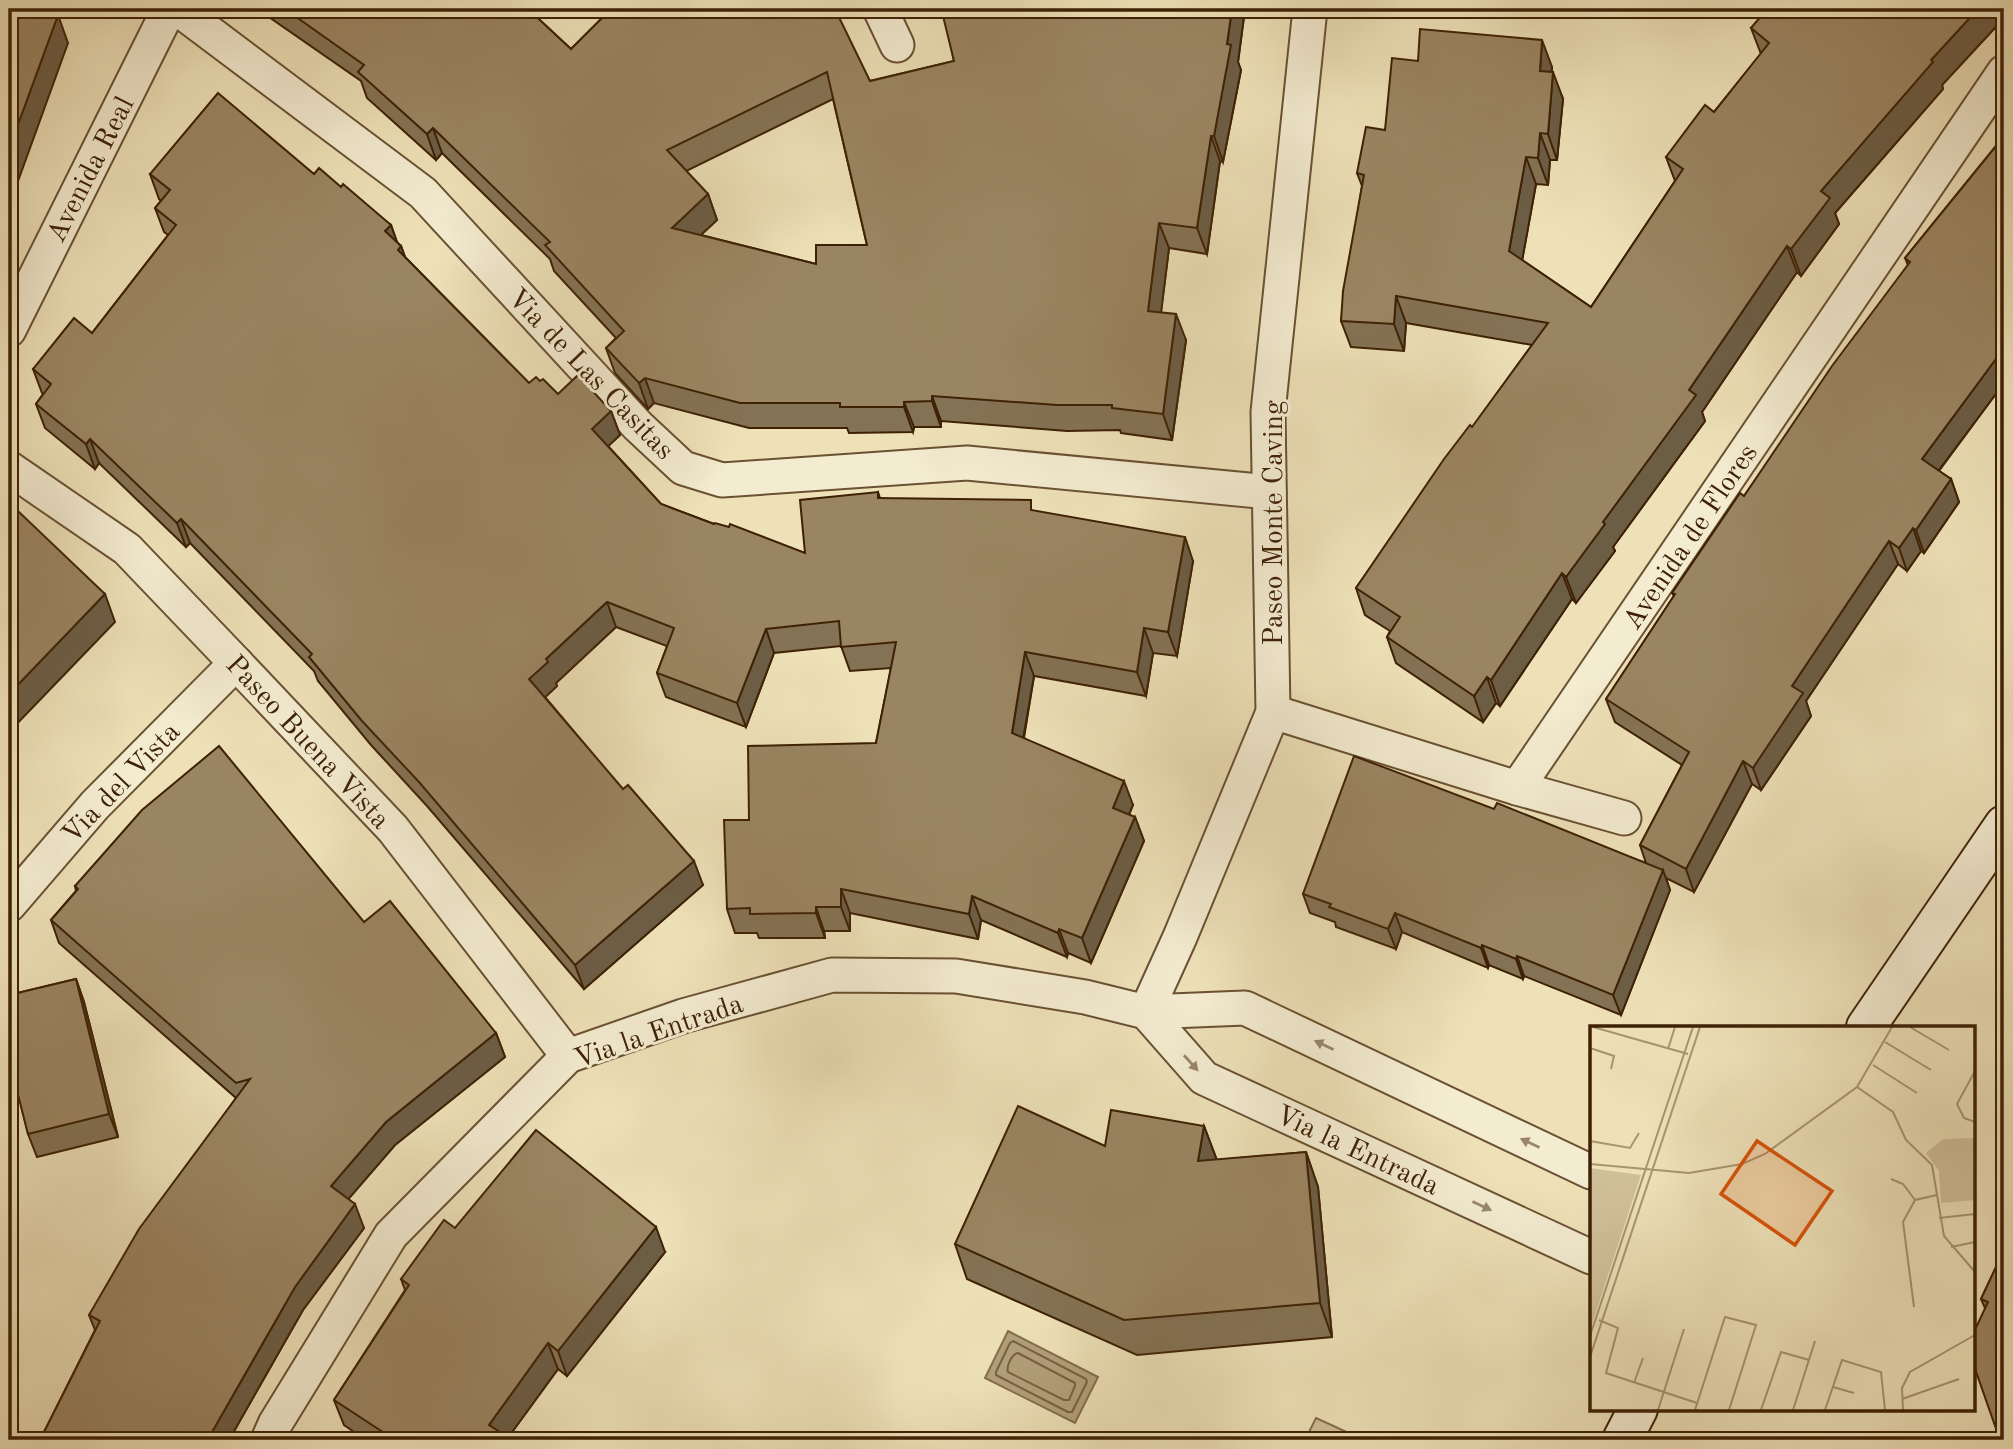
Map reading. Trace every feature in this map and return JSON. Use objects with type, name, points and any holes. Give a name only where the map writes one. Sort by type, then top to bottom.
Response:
[{"type":"main road","points":[[1867,1026],[2004,825]]},
{"type":"main road","points":[[1622,1440],[1637,1410]]},
{"type":"lane","name":"Avenida Real","points":[[9,330],[169,9]]},
{"type":"lane","name":"Via de Las Casitas","points":[[178,9],[423,192],[638,426],[683,468],[722,480],[967,463],[1269,492]]},
{"type":"lane","points":[[880,9],[897,45]]},
{"type":"lane","name":"Paseo Monte Caving","points":[[1146,1013],[1273,712],[1268,412],[1310,9]]},
{"type":"lane","name":"Avenida de Flores","points":[[1517,789],[2004,72]]},
{"type":"lane","name":"Paseo Buena Vista","points":[[9,468],[127,549],[236,663],[393,829],[568,1056]]},
{"type":"lane","name":"Via del Vista","points":[[9,905],[94,805],[236,663]]},
{"type":"lane","points":[[1273,712],[1517,789],[1624,818]]},
{"type":"lane","name":"Via la Entrada","points":[[268,1440],[275,1424],[391,1235],[568,1056],[682,1016],[832,975],[956,976],[1085,997],[1146,1013],[1245,1008],[1590,1172]]},
{"type":"lane","name":"Via la Entrada","points":[[1146,1013],[1205,1078],[1590,1257]]},
{"type":"shaded area","points":[[1316,1418],[1364,1440],[1305,1440]]},
{"type":"water","points":[[1008,1331],[1098,1377],[1075,1423],[985,1378]]},
{"type":"building","points":[[9,9],[43,9],[58,15],[9,149]]},
{"type":"building","points":[[285,9],[528,9],[571,49],[611,9],[835,9],[870,81],[954,61],[943,9],[1232,9],[1227,44],[1231,45],[1214,136],[1211,136],[1197,228],[1159,223],[1148,311],[1176,314],[1163,414],[1112,408],[1112,405],[1057,405],[932,396],[932,401],[904,402],[904,407],[840,407],[840,403],[740,403],[645,378],[639,383],[606,348],[624,331],[545,245],[550,242],[433,128],[427,134],[358,72],[364,65]],"holes":[[[827,72],[867,245],[816,245],[816,264],[672,228],[708,194],[667,150]]]},
{"type":"building","points":[[1767,9],[1978,9],[1931,60],[1933,62],[1821,191],[1830,198],[1791,249],[1787,246],[1689,390],[1696,395],[1566,577],[1562,573],[1491,680],[1487,677],[1474,696],[1387,637],[1400,617],[1356,588],[1444,459],[1470,425],[1472,427],[1548,323],[1396,296],[1394,324],[1341,321],[1343,291],[1364,175],[1357,173],[1366,127],[1385,130],[1392,58],[1418,61],[1420,29],[1542,40],[1540,71],[1553,72],[1548,134],[1540,133],[1538,158],[1526,157],[1509,251],[1591,307],[1683,169],[1666,157],[1705,105],[1714,112],[1769,43],[1751,28]]},
{"type":"building","points":[[218,93],[314,174],[319,168],[341,187],[343,184],[391,225],[385,231],[401,246],[398,250],[529,383],[536,377],[540,381],[543,379],[558,394],[578,375],[611,411],[592,429],[661,504],[714,524],[729,527],[730,524],[805,553],[800,500],[878,492],[878,498],[1031,500],[1031,510],[1185,537],[1168,632],[1144,628],[1137,672],[1025,652],[1012,733],[1124,781],[1113,808],[1135,817],[1082,938],[1059,929],[1058,933],[972,896],[969,914],[841,889],[841,907],[816,907],[816,913],[750,914],[750,908],[727,909],[724,820],[749,820],[748,746],[876,743],[896,642],[841,647],[839,621],[766,629],[737,703],[657,673],[674,628],[607,602],[546,659],[548,662],[529,679],[623,789],[628,785],[694,861],[575,965],[419,782],[362,721],[309,657],[312,654],[181,519],[177,523],[90,439],[86,444],[36,404],[51,384],[33,369],[74,318],[92,333],[176,225],[155,208],[170,190],[150,174]]},
{"type":"building","points":[[2004,131],[2004,348],[1922,459],[1951,479],[1916,530],[1913,528],[1899,548],[1889,541],[1792,686],[1803,693],[1753,768],[1743,761],[1686,869],[1640,845],[1689,752],[1606,699],[1675,594],[1672,593],[1740,493],[1744,496],[1832,366],[1910,262],[1905,258],[2001,140],[1999,138]]},
{"type":"building","points":[[9,506],[18,511],[105,594],[9,694]]},
{"type":"building","points":[[219,746],[364,922],[390,901],[496,1033],[386,1122],[331,1186],[355,1204],[295,1287],[212,1432],[223,1437],[221,1440],[40,1440],[100,1321],[89,1315],[139,1229],[250,1079],[236,1083],[51,920],[78,889],[75,886],[142,810]]},
{"type":"building","points":[[1354,756],[1494,809],[1497,803],[1663,870],[1613,995],[1517,956],[1516,959],[1482,945],[1481,948],[1395,913],[1388,929],[1329,907],[1331,904],[1303,894]]},
{"type":"building","points":[[76,979],[109,1114],[28,1134],[9,1059],[9,995]]},
{"type":"building","points":[[1018,1106],[1105,1146],[1111,1110],[1204,1126],[1198,1161],[1306,1152],[1320,1303],[1124,1320],[955,1244]]},
{"type":"building","points":[[536,1130],[656,1227],[558,1351],[548,1343],[489,1425],[506,1436],[503,1440],[395,1440],[334,1400],[409,1285],[401,1279],[444,1220],[455,1228]]},
{"type":"building","points":[[2004,1250],[2004,1440],[2000,1440],[1974,1366],[1974,1332],[1988,1302],[1981,1299]]}]
